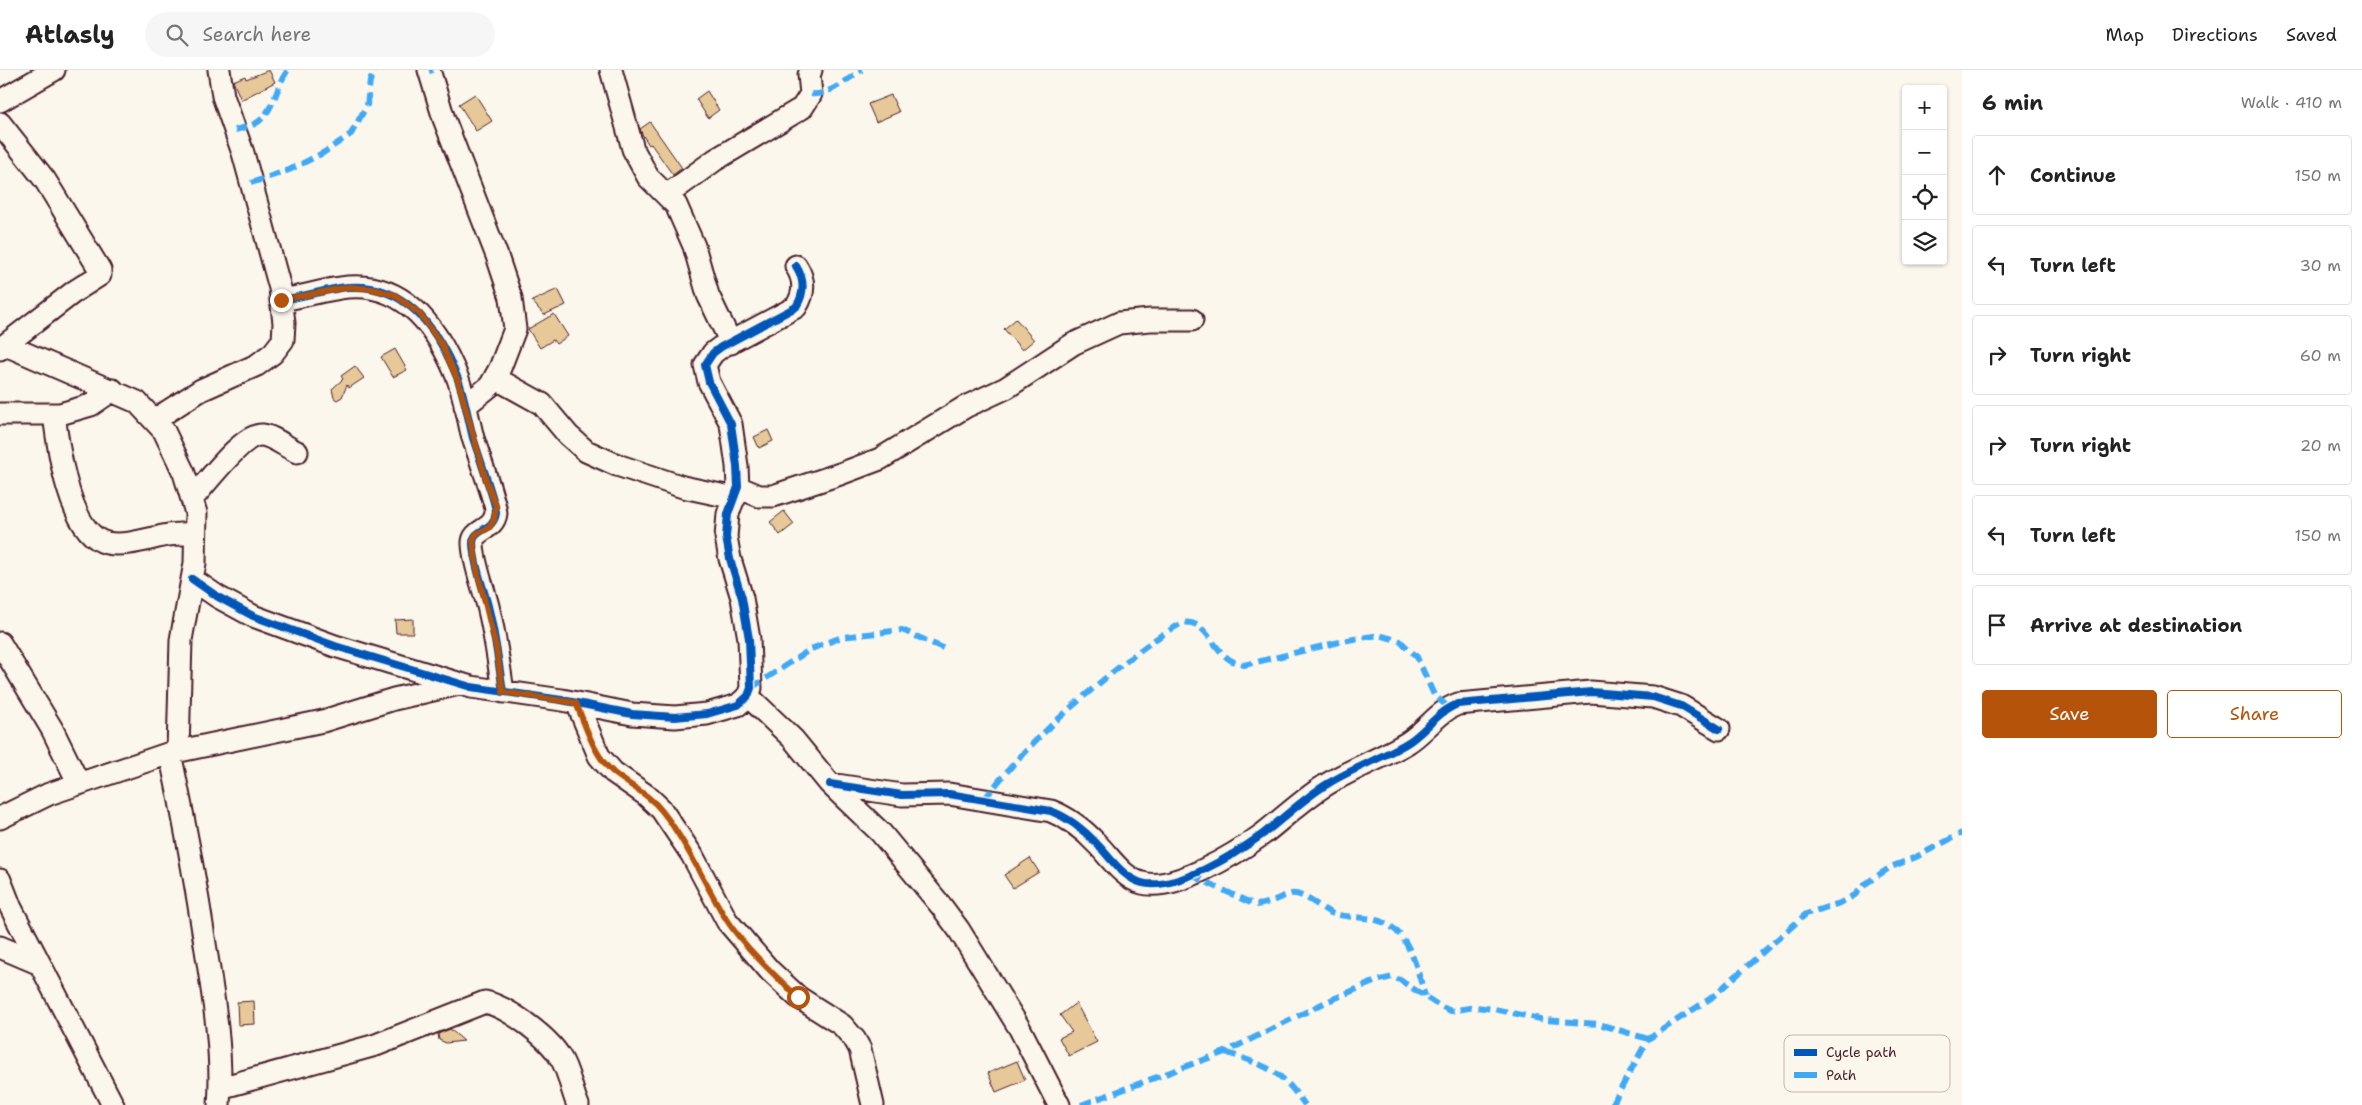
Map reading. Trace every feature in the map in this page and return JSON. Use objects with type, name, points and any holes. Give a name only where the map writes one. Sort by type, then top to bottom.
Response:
[{"type":"street","points":[[0,101],[54,70]]},
{"type":"street","points":[[154,420],[201,390],[256,365],[273,354],[283,340],[284,323],[280,288],[243,153],[223,96],[220,70]]},
{"type":"street","points":[[429,70],[444,119],[476,197],[511,298],[516,328],[490,386],[465,406]]},
{"type":"street","points":[[611,70],[633,149],[648,177],[676,205],[684,220],[708,295],[731,343]]},
{"type":"street","points":[[667,195],[715,160],[802,108],[811,94],[808,75],[811,70]]},
{"type":"street","points":[[0,123],[44,180],[100,270],[100,275],[75,291],[3,347]]},
{"type":"street","points":[[192,579],[218,598],[253,616],[335,646],[460,684],[632,714],[674,717],[707,714],[738,705],[748,696],[750,688],[749,639],[742,598],[730,559],[726,537],[728,514],[736,492],[731,424],[709,382],[706,369],[707,360],[713,353],[796,307],[801,300],[804,288],[803,276],[796,266]]},
{"type":"street","points":[[281,300],[349,287],[372,289],[395,295],[420,314],[442,345],[458,381],[486,480],[496,506],[494,520],[489,528],[476,534],[473,541],[477,570],[496,647],[503,692]]},
{"type":"street","points":[[495,378],[542,404],[558,424],[586,451],[616,466],[683,488],[773,496],[880,459],[965,408],[1006,388],[1073,344],[1119,322],[1192,320]]},
{"type":"street","points":[[3,347],[113,390],[137,402],[164,431],[184,473],[192,499],[196,513],[195,563],[181,640],[174,752],[210,976],[222,1075],[220,1097],[376,1045],[485,1002],[496,1005],[510,1014],[549,1044],[561,1058],[578,1105]]},
{"type":"street","points":[[0,414],[60,414],[91,405],[113,390]]},
{"type":"street","points":[[54,414],[59,451],[80,521],[97,539],[109,543],[195,533]]},
{"type":"street","points":[[192,499],[241,446],[251,438],[260,435],[266,436],[297,452]]},
{"type":"street","points":[[0,644],[52,729],[79,784]]},
{"type":"street","points":[[0,818],[49,794],[174,752],[323,721],[394,699],[460,684]]},
{"type":"street","points":[[830,784],[902,795],[949,794],[1051,811],[1066,817],[1096,842],[1122,871],[1141,883],[1157,886],[1191,875],[1236,851],[1262,834],[1328,784],[1407,743],[1448,707],[1458,704],[1591,692],[1636,695],[1653,697],[1681,706],[1719,729]]},
{"type":"street","points":[[748,696],[793,740],[830,784],[881,833],[959,930],[1020,1029],[1060,1105]]},
{"type":"street","points":[[576,703],[599,756],[613,772],[646,795],[661,809],[692,855],[727,921],[770,971],[798,997],[842,1025],[855,1040],[860,1050],[873,1105]]},
{"type":"street","points":[[0,880],[11,908],[113,1105]]},
{"type":"street","points":[[0,948],[40,964]]},
{"type":"building","points":[[269,70],[275,82],[241,100],[233,81],[245,76],[246,79]]},
{"type":"building","points":[[707,91],[719,110],[708,118],[696,99]]},
{"type":"building","points":[[475,94],[492,121],[476,131],[459,104]]},
{"type":"building","points":[[891,95],[899,112],[876,122],[868,104]]},
{"type":"building","points":[[650,122],[682,168],[673,175],[642,134],[640,129]]},
{"type":"building","points":[[558,289],[566,305],[544,315],[532,301]]},
{"type":"building","points":[[554,314],[568,336],[556,344],[553,340],[540,348],[528,329]]},
{"type":"building","points":[[1016,319],[1034,340],[1022,350],[1004,329]]},
{"type":"building","points":[[395,349],[407,370],[393,377],[381,357]]},
{"type":"building","points":[[355,366],[364,378],[349,388],[347,385],[342,397],[337,400],[334,398],[332,389],[343,379],[341,376]]},
{"type":"building","points":[[768,430],[773,441],[759,448],[754,437]]},
{"type":"building","points":[[784,511],[794,524],[780,535],[770,522]]},
{"type":"building","points":[[413,619],[413,633],[396,633],[395,620]]},
{"type":"building","points":[[1030,858],[1039,872],[1013,888],[1004,875]]},
{"type":"building","points":[[254,1001],[255,1024],[238,1025],[237,1002]]},
{"type":"building","points":[[1076,1003],[1097,1042],[1069,1056],[1059,1038],[1072,1032],[1060,1015]]},
{"type":"building","points":[[450,1029],[464,1041],[446,1043],[439,1040],[438,1034]]},
{"type":"building","points":[[1017,1061],[1025,1080],[996,1092],[988,1073]]},
{"type":"marked path","points":[[235,130],[256,123],[264,117],[288,70]]},
{"type":"marked path","points":[[251,183],[289,170],[323,153],[351,134],[367,105],[370,81],[374,70]]},
{"type":"marked path","points":[[429,71],[433,70]]},
{"type":"marked path","points":[[811,94],[831,90],[862,70]]},
{"type":"marked path","points":[[984,800],[1042,734],[1074,705],[1144,647],[1183,623],[1192,623],[1200,627],[1225,656],[1234,662],[1244,665],[1348,640],[1379,635],[1400,641],[1417,657],[1434,695],[1448,707]]},
{"type":"marked path","points":[[751,688],[811,649],[842,637],[902,630],[945,649]]},
{"type":"marked path","points":[[1612,1105],[1648,1039],[1711,998],[1806,914],[1840,903],[1855,895],[1868,882],[1891,867],[1916,857],[1962,833]]},
{"type":"marked path","points":[[1191,875],[1255,905],[1296,894],[1301,895],[1331,913],[1371,919],[1387,924],[1404,940],[1410,951],[1425,996]]},
{"type":"marked path","points":[[1081,1105],[1225,1052],[1326,1002],[1376,981],[1393,977],[1451,1011],[1475,1007],[1494,1009],[1545,1020],[1599,1024],[1648,1039]]},
{"type":"marked path","points":[[1225,1052],[1262,1065],[1279,1075],[1296,1092],[1305,1105]]},
{"type":"cycle path","points":[[192,579],[218,597],[253,616],[335,646],[471,687],[562,700],[632,714],[675,717],[707,714],[738,705],[748,696],[751,688],[749,639],[742,598],[730,559],[726,537],[728,514],[738,487],[737,466],[731,424],[709,382],[705,365],[713,353],[721,347],[796,307],[803,287],[801,276],[796,266]]},
{"type":"cycle path","points":[[281,300],[331,289],[348,287],[369,288],[387,293],[404,301],[418,313],[441,344],[458,379],[473,438],[496,513],[488,527],[476,535],[473,544],[477,568],[493,627],[503,692]]},
{"type":"cycle path","points":[[830,784],[902,795],[949,794],[1051,811],[1064,817],[1081,829],[1129,877],[1142,883],[1156,884],[1171,882],[1188,876],[1238,851],[1263,834],[1320,789],[1407,743],[1444,711],[1458,704],[1591,692],[1653,697],[1681,706],[1719,729]]},
{"type":"route","points":[[281,300],[349,287],[372,289],[395,295],[420,314],[442,345],[458,381],[473,438],[496,506],[497,512],[494,520],[489,528],[476,534],[473,547],[477,570],[488,608],[503,692],[576,703],[599,756],[613,772],[646,795],[661,809],[692,855],[727,921],[770,971],[798,997]]}]
